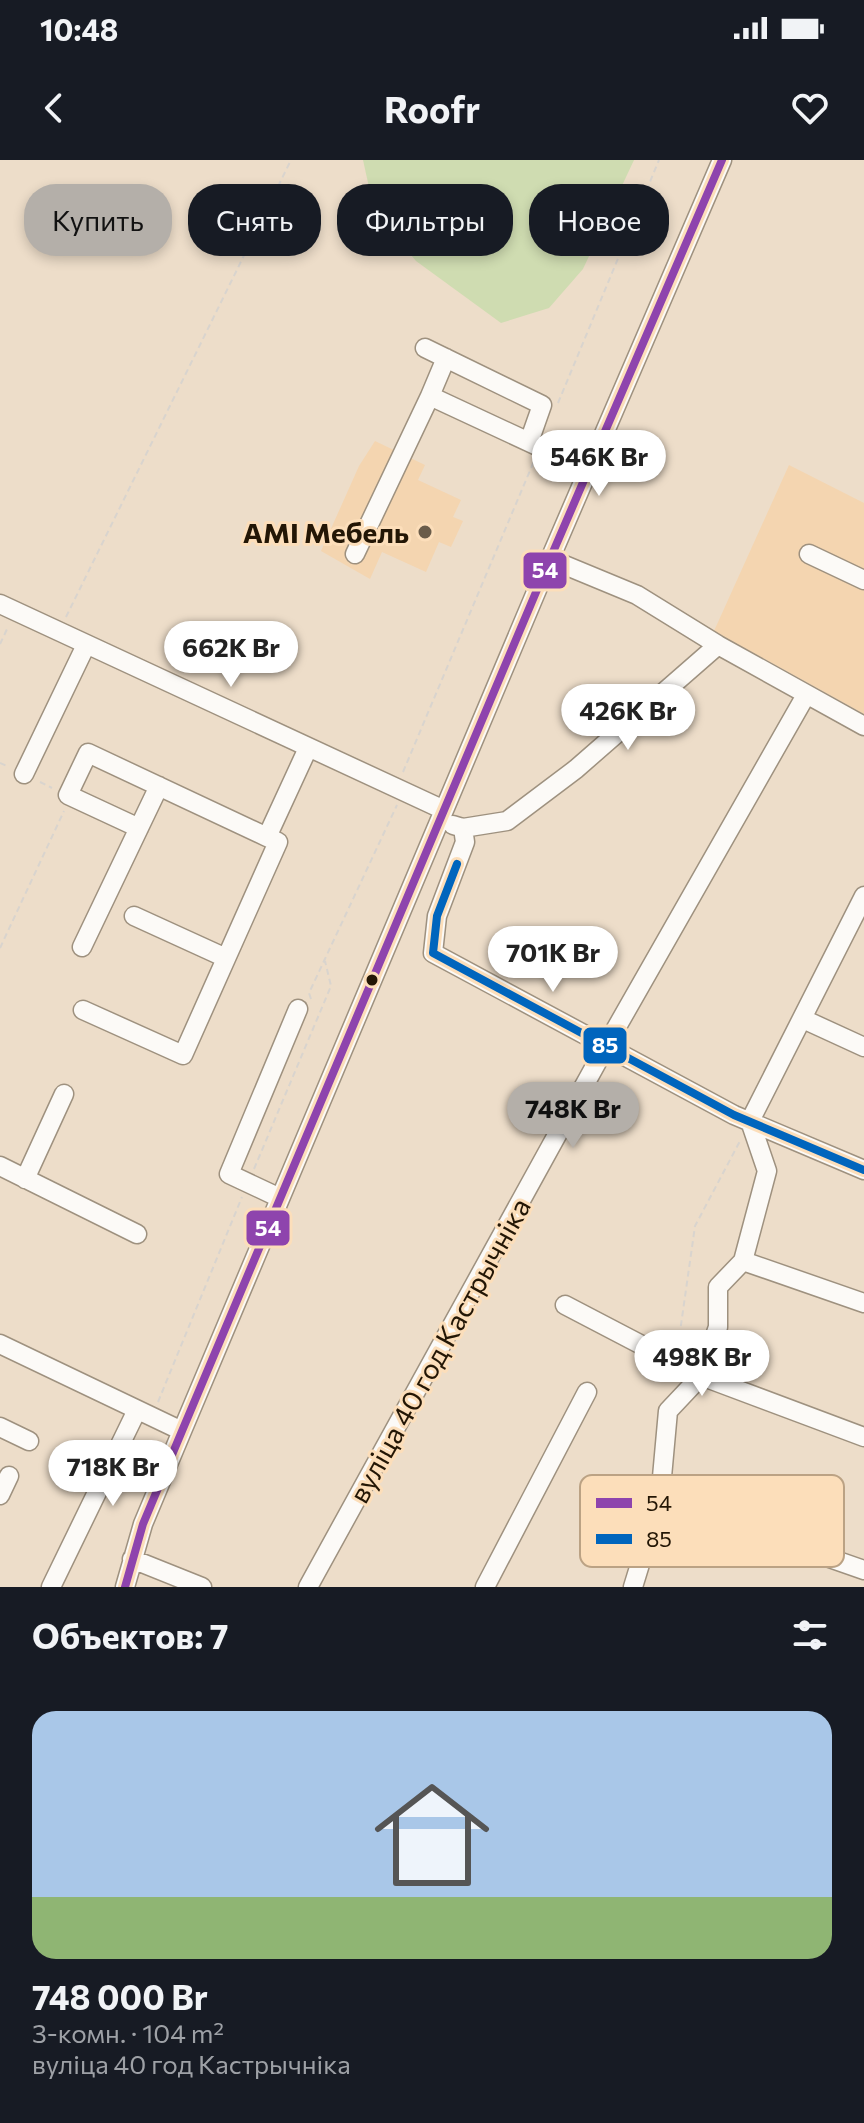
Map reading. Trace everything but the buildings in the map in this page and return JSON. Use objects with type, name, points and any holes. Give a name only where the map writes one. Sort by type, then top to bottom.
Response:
[{"type":"street","points":[[125,1587],[143,1524],[550,559],[722,160]]},
{"type":"street","points":[[425,348],[542,405],[534,445]]},
{"type":"street","points":[[355,554],[446,358]]},
{"type":"street","points":[[430,396],[589,470]]},
{"type":"street","points":[[809,554],[864,580]]},
{"type":"street","points":[[550,559],[637,595],[718,645],[864,726]]},
{"type":"street","points":[[8,608],[400,789],[463,828],[507,821],[576,769],[718,645]]},
{"type":"street","points":[[24,774],[86,645]]},
{"type":"street","name":"вуліца 40 год Кастрычніка","points":[[308,1587],[606,1046],[806,695]]},
{"type":"street","points":[[267,837],[308,748]]},
{"type":"street","points":[[83,1010],[183,1055],[278,842],[88,753],[68,795],[139,828]]},
{"type":"street","points":[[82,947],[159,786]]},
{"type":"street","points":[[463,828],[465,842],[437,916],[433,953],[734,1115],[864,1170]]},
{"type":"street","points":[[662,1475],[668,1411],[701,1376],[718,1327],[718,1287],[743,1261],[767,1171],[750,1121],[864,896]]},
{"type":"street","points":[[134,916],[226,958]]},
{"type":"street","points":[[280,1198],[229,1174],[298,1009]]},
{"type":"street","points":[[803,1019],[864,1047]]},
{"type":"street","points":[[25,1179],[64,1094]]},
{"type":"street","points":[[0,1166],[137,1234]]},
{"type":"street","points":[[743,1261],[864,1303]]},
{"type":"street","points":[[565,1305],[701,1376],[864,1437]]},
{"type":"street","points":[[0,1344],[182,1431]]},
{"type":"street","points":[[485,1587],[587,1392]]},
{"type":"street","points":[[51,1587],[137,1410]]},
{"type":"street","points":[[0,1427],[29,1441]]},
{"type":"street","points":[[0,1495],[9,1476]]},
{"type":"street","points":[[132,1559],[202,1587]]},
{"type":"street","points":[[844,1563],[864,1570]]},
{"type":"street","points":[[633,1587],[639,1567]]},
{"type":"path","points":[[59,632],[291,160]]},
{"type":"path","points":[[558,404],[659,160]]},
{"type":"path","points":[[317,1019],[309,993],[400,789],[534,445]]},
{"type":"path","points":[[0,644],[8,608]]},
{"type":"path","points":[[0,948],[66,807],[68,795]]},
{"type":"path","points":[[675,1363],[695,1226],[750,1121]]},
{"type":"shaded area","points":[[375,441],[425,465],[418,480],[461,500],[453,517],[463,521],[451,547],[439,542],[426,572],[382,552],[370,579],[321,551],[359,466]]},
{"type":"shaded area","points":[[789,465],[864,503],[864,714],[714,631]]},
{"type":"green space","points":[[363,160],[634,160],[623,184],[529,184],[529,256],[589,256],[583,269],[549,308],[501,323],[412,256],[513,256],[513,184],[368,184]]},
{"type":"transit line","name":"54","points":[[125,1587],[143,1524],[550,559],[722,160]]},
{"type":"transit line","name":"85","points":[[457,864],[437,916],[433,953],[734,1115],[864,1170]]},
{"type":"place","name":"AMI Мебель","points":[[425,532]]}]
